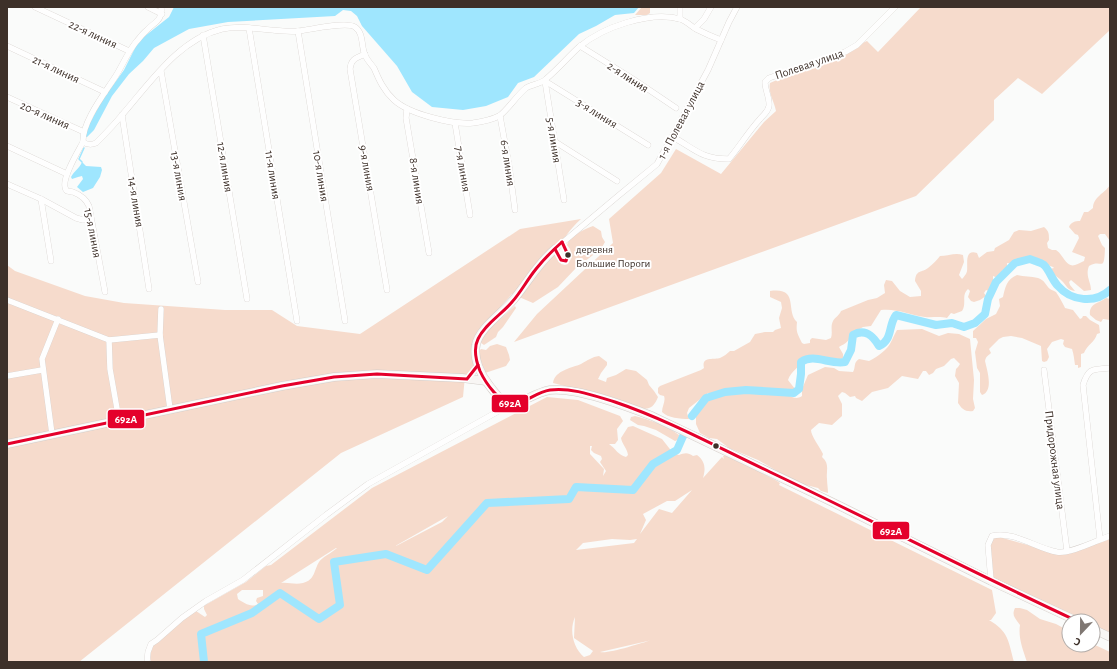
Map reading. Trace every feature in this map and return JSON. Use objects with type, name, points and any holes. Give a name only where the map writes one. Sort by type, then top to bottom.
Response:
[{"type":"street","name":"22-я линия","points":[[35,7],[130,51]]},
{"type":"street","points":[[148,7],[162,14]]},
{"type":"street","points":[[7,146],[67,174],[83,142],[84,132],[105,92],[116,77],[130,51],[162,14],[161,7]]},
{"type":"street","points":[[680,7],[680,19]]},
{"type":"street","points":[[695,28],[704,19],[711,7]]},
{"type":"street","name":"1-я Полевая улица","points":[[555,249],[658,164],[708,70],[737,7]]},
{"type":"street","name":"Полевая улица","points":[[673,137],[698,153],[710,158],[729,159],[769,108],[769,100],[765,86],[765,82],[768,78],[845,52],[858,45],[894,7]]},
{"type":"street","points":[[83,142],[91,145],[96,143],[122,115],[141,91],[177,54],[203,35],[222,29],[239,27],[272,31],[298,31],[351,25],[357,28],[360,33],[364,54],[394,102],[407,109],[429,117],[455,123],[474,123],[500,116],[514,99],[527,88],[545,81],[580,46],[592,37],[616,26],[654,17],[680,19],[721,40]]},
{"type":"street","name":"11-я линия","points":[[249,28],[297,321]]},
{"type":"street","name":"10-я линия","points":[[298,31],[344,321]]},
{"type":"street","name":"12-я линия","points":[[203,35],[246,298]]},
{"type":"street","name":"21-я линия","points":[[7,46],[105,92]]},
{"type":"street","name":"2-я линия","points":[[580,46],[676,108]]},
{"type":"street","name":"9-я линия","points":[[364,54],[355,58],[351,63],[350,69],[387,290]]},
{"type":"street","name":"13-я линия","points":[[160,71],[198,282]]},
{"type":"street","name":"5-я линия","points":[[545,81],[564,200]]},
{"type":"street","name":"3-я линия","points":[[545,81],[648,144]]},
{"type":"street","name":"20-я линия","points":[[7,97],[84,132]]},
{"type":"street","name":"8-я линия","points":[[407,109],[406,118],[429,253]]},
{"type":"street","name":"14-я линия","points":[[122,115],[149,289]]},
{"type":"street","name":"6-я линия","points":[[500,116],[509,164],[515,210]]},
{"type":"street","name":"7-я линия","points":[[455,123],[470,215]]},
{"type":"street","points":[[554,141],[617,182]]},
{"type":"street","name":"15-я линия","points":[[67,174],[64,183],[65,187],[68,191],[82,196],[87,201],[104,292]]},
{"type":"street","points":[[7,184],[41,199],[76,218],[83,220],[91,219]]},
{"type":"street","points":[[41,199],[51,261]]},
{"type":"street","points":[[555,249],[538,266],[509,305],[479,336],[475,350],[478,364],[486,381],[499,398],[506,403],[515,404],[542,392],[558,390],[625,406],[678,428],[1061,613]]},
{"type":"street","points":[[7,300],[109,340],[160,335]]},
{"type":"street","points":[[161,309],[160,335],[170,409]]},
{"type":"street","points":[[52,434],[42,370],[42,359],[58,319]]},
{"type":"street","points":[[109,340],[110,370],[119,420]]},
{"type":"street","points":[[467,379],[478,364]]},
{"type":"street","points":[[1100,539],[1083,385],[1088,374],[1094,369],[1110,368]]},
{"type":"street","points":[[7,376],[42,370]]},
{"type":"street","name":"Придорожная улица","points":[[1044,370],[1067,551]]},
{"type":"street","points":[[7,444],[282,386],[334,378],[377,374],[486,381]]},
{"type":"street","points":[[147,662],[151,644],[182,618],[206,601],[243,580],[368,484],[504,408],[506,403]]},
{"type":"street","points":[[992,581],[988,545],[992,536],[1000,534],[1029,541],[1058,552],[1067,551],[1110,536]]},
{"type":"shaded area","points":[[642,7],[650,7],[650,13],[647,15],[635,15]]},
{"type":"shaded area","points":[[921,7],[1110,7],[1110,30],[1042,94],[1018,78],[994,100],[994,120],[916,196],[514,342],[537,314],[613,243],[609,219],[661,173],[676,149],[721,174],[764,122],[776,111],[770,94],[770,83],[867,41],[878,52]]},
{"type":"shaded area","points":[[1110,185],[1110,241],[1105,234],[1100,234],[1098,236],[1105,248],[1105,256],[1102,264],[1097,263],[1089,266],[1088,276],[1091,290],[1084,291],[1071,280],[1069,282],[1070,285],[1075,291],[1070,290],[1051,271],[1050,269],[1054,268],[1053,267],[1033,259],[1024,258],[1015,264],[1007,263],[1007,268],[1002,270],[1003,277],[1000,279],[993,276],[992,287],[989,291],[986,290],[984,293],[986,296],[980,300],[974,302],[971,301],[968,297],[970,291],[968,289],[965,294],[962,311],[954,314],[951,313],[947,318],[925,317],[898,311],[881,310],[871,326],[863,327],[851,334],[847,342],[839,347],[843,354],[843,358],[840,360],[808,356],[803,357],[802,361],[788,380],[795,389],[784,389],[787,395],[794,398],[802,396],[802,389],[808,375],[825,367],[834,368],[839,371],[853,372],[856,362],[859,359],[869,361],[877,357],[889,345],[897,330],[922,329],[939,336],[948,333],[959,334],[970,339],[974,380],[973,399],[975,408],[973,411],[964,410],[958,403],[959,383],[955,376],[956,369],[960,364],[954,358],[929,375],[926,371],[923,371],[918,379],[902,376],[888,388],[872,392],[862,401],[855,396],[850,397],[842,392],[838,396],[842,404],[842,416],[832,425],[819,423],[811,430],[812,435],[823,454],[822,457],[827,465],[828,493],[791,479],[758,460],[729,448],[717,439],[709,438],[700,433],[696,424],[696,413],[700,404],[714,396],[708,393],[689,408],[687,413],[689,419],[671,417],[662,412],[664,396],[658,393],[658,388],[660,386],[701,370],[704,368],[704,362],[706,360],[720,358],[730,351],[734,351],[750,342],[755,334],[773,332],[781,328],[779,318],[782,308],[781,302],[770,297],[770,291],[779,291],[789,296],[792,312],[797,322],[797,332],[802,343],[804,344],[810,343],[812,338],[826,340],[831,338],[832,323],[841,311],[877,298],[885,293],[884,285],[886,280],[892,281],[900,291],[910,297],[921,296],[921,291],[915,281],[916,277],[918,273],[926,270],[940,256],[955,254],[963,255],[964,262],[959,275],[962,279],[967,272],[968,255],[970,253],[977,253],[979,258],[987,252],[994,251],[995,248],[1009,240],[1014,232],[1019,230],[1031,231],[1044,227],[1049,234],[1049,240],[1047,243],[1048,248],[1056,250],[1067,263],[1076,265],[1084,261],[1085,257],[1072,252],[1079,238],[1078,235],[1075,234],[1069,227],[1073,222],[1080,221],[1084,212],[1088,212],[1093,208],[1097,198]]},
{"type":"shaded area","points":[[581,219],[566,235],[556,254],[561,264],[568,264],[572,257],[570,249],[567,245],[571,238],[577,233],[593,226],[601,231],[605,242],[601,249],[576,268],[558,287],[533,303],[512,294],[481,328],[474,338],[471,350],[474,365],[465,376],[463,397],[341,453],[79,662],[7,662],[7,265],[15,271],[85,296],[124,303],[225,310],[272,310],[297,326],[360,334],[520,229]]},
{"type":"shaded area","points":[[1017,275],[1035,277],[1042,280],[1050,289],[1056,292],[1065,308],[1073,310],[1080,319],[1083,316],[1086,316],[1099,325],[1100,333],[1097,334],[1084,353],[1081,354],[1081,367],[1078,368],[1078,365],[1075,365],[1072,349],[1065,347],[1063,344],[1064,340],[1061,339],[1052,342],[1047,349],[1049,357],[1047,361],[1044,362],[1042,361],[1041,346],[1022,338],[1011,336],[999,339],[989,349],[991,353],[985,359],[989,385],[986,393],[982,395],[980,392],[980,373],[977,368],[975,352],[978,342],[976,338],[973,338],[973,331],[986,319],[996,314],[1000,306],[999,299],[1003,297],[1007,284]]},
{"type":"shaded area","points":[[1106,298],[1110,299],[1110,320],[1103,319],[1101,322],[1090,315],[1090,311],[1095,304]]},
{"type":"shaded area","points":[[515,306],[516,308],[496,337],[484,345],[481,343],[486,332]]},
{"type":"shaded area","points":[[497,344],[506,347],[510,360],[506,366],[485,373],[480,362],[479,351],[481,349],[486,350],[490,346]]},
{"type":"shaded area","points":[[599,356],[607,362],[607,365],[598,379],[606,382],[607,378],[626,369],[636,371],[647,380],[658,397],[655,403],[647,409],[623,401],[553,383],[554,379],[560,372]]},
{"type":"shaded area","points":[[547,397],[578,400],[620,416],[623,421],[617,429],[618,440],[615,444],[609,444],[623,456],[626,457],[628,455],[621,438],[628,427],[633,426],[662,439],[673,453],[679,455],[686,453],[693,456],[697,455],[702,460],[704,465],[703,478],[722,457],[724,459],[723,456],[730,457],[777,481],[780,483],[779,485],[992,590],[996,613],[991,620],[989,620],[996,624],[1007,637],[1014,662],[151,662],[151,646],[165,632],[196,611],[205,617],[207,615],[204,606],[246,582],[266,566],[271,565],[372,488]],"holes":[[[590,446],[592,446],[591,450],[594,453],[601,456],[602,459],[600,462],[606,471],[603,476],[604,469],[590,454]],[[692,490],[672,513],[659,509],[640,534],[646,520],[643,514],[667,501],[675,501]],[[448,516],[442,522],[396,546],[397,545]],[[612,539],[637,539],[634,543],[576,550],[583,543]],[[337,548],[320,560],[314,574],[307,582],[297,584],[281,583]],[[242,590],[263,590],[263,596],[257,598],[256,601],[258,604],[248,604],[238,599],[237,594]],[[575,617],[574,638],[593,651],[590,655],[584,657],[577,649],[573,638],[572,627]],[[652,640],[618,650],[600,652]]]},
{"type":"shaded area","points":[[635,416],[669,428],[679,435],[680,439],[675,441],[656,430],[638,425],[630,420],[631,417]]},
{"type":"shaded area","points":[[999,537],[1064,555],[1110,539],[1110,637],[1101,632],[1101,613],[1061,613],[993,580],[990,546],[994,538]]},
{"type":"shaded area","points":[[1015,608],[1027,610],[1040,619],[1061,627],[1061,653],[1101,653],[1101,648],[1110,652],[1110,662],[1027,662],[1020,639],[1020,625],[1014,615]]},
{"type":"water","points":[[174,7],[639,7],[634,13],[615,15],[579,34],[534,77],[518,83],[508,97],[486,106],[463,110],[432,107],[412,92],[397,66],[362,26],[357,16],[351,11],[343,10],[335,16],[228,22],[189,29],[154,48],[129,74],[112,96],[94,130],[87,137],[84,136],[103,99],[124,70],[137,44],[169,17]]},
{"type":"water","points":[[82,162],[86,166],[101,167],[102,170],[100,177],[93,188],[83,192],[77,187],[83,179],[82,176],[72,179],[71,177]]},
{"type":"waterway","points":[[82,162],[79,159],[84,148]]},
{"type":"waterway","points":[[692,416],[706,398],[725,392],[746,390],[794,393],[799,389],[801,362],[811,359],[845,362],[851,350],[853,335],[861,332],[871,336],[879,346],[886,340],[896,315],[936,325],[952,323],[964,327],[975,323],[985,314],[988,299],[996,282],[1015,263],[1030,259],[1044,265],[1058,286],[1063,291],[1076,298],[1090,299],[1110,290]]},
{"type":"waterway","points":[[204,662],[201,634],[252,613],[280,593],[319,619],[340,605],[334,562],[386,554],[427,570],[487,503],[569,499],[576,487],[633,490],[653,464],[677,450],[684,434]]},
{"type":"transit line","name":"692А","points":[[562,242],[539,265],[508,307],[489,324],[476,343],[477,363],[480,371],[490,387],[504,401],[510,404],[515,404],[545,391],[558,389],[591,395],[635,409],[693,435],[1061,613]]},
{"type":"transit line","name":"692А","points":[[555,249],[561,260],[566,261],[568,255],[562,242]]},
{"type":"transit line","name":"692А","points":[[7,444],[282,386],[334,377],[377,374],[467,379],[478,365]]},
{"type":"place","name":"деревня Большие Пороги","points":[[568,255]]}]
